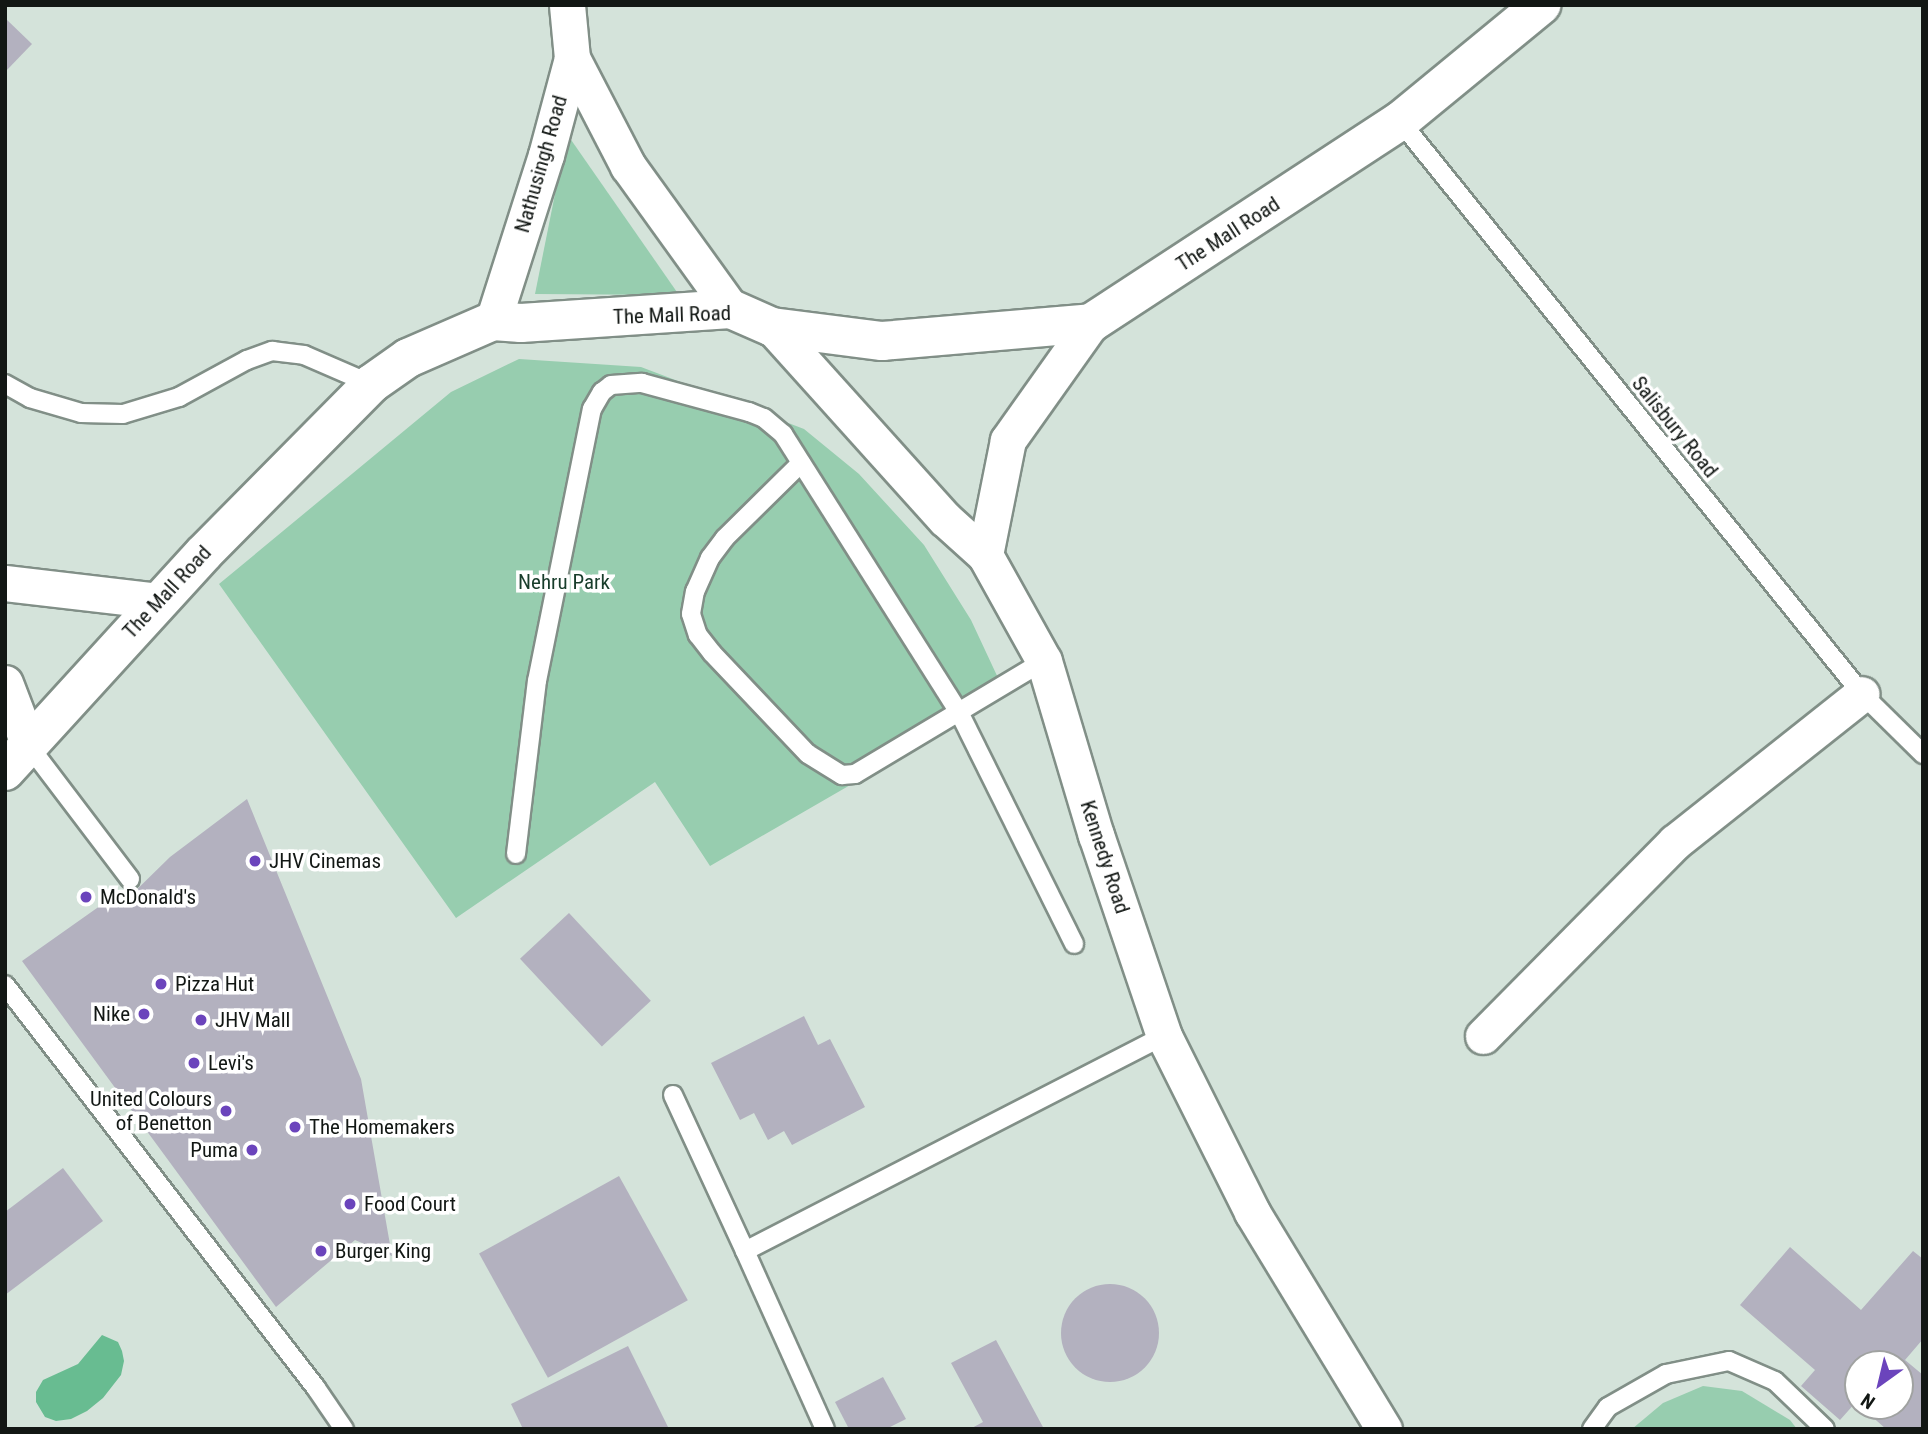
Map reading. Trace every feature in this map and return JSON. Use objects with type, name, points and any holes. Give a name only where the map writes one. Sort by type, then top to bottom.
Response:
[{"type":"street","name":"Nathusingh Road","points":[[493,321],[546,155],[572,58],[567,5]]},
{"type":"street","name":"The Mall Road","points":[[17,758],[158,601],[371,384],[408,358],[493,321],[521,323],[731,309],[772,327],[882,341],[1091,323],[1400,121],[1541,5]]},
{"type":"street","points":[[572,58],[628,166],[731,309]]},
{"type":"street","points":[[985,555],[1008,440],[1091,323]]},
{"type":"street","name":"Kennedy Road","points":[[772,327],[945,519],[985,555],[1044,661],[1096,835],[1164,1036],[1252,1212],[1384,1429]]},
{"type":"street","points":[[5,583],[158,601]]},
{"type":"street","points":[[5,683],[17,758]]},
{"type":"street","points":[[1483,1036],[1675,842],[1862,694]]},
{"type":"lane","name":"Salisbury Road","points":[[1400,121],[1862,694],[1923,754]]},
{"type":"lane","points":[[5,384],[30,398],[81,412],[123,414],[179,397],[247,360],[272,351],[304,355],[371,384]]},
{"type":"lane","points":[[516,854],[537,681],[592,409],[601,392],[611,385],[642,383],[749,412],[774,425],[801,463],[959,712],[1074,944]]},
{"type":"lane","points":[[801,463],[725,538],[710,558],[695,591],[691,614],[698,635],[808,754],[842,775],[867,768],[1044,661]]},
{"type":"lane","points":[[17,758],[130,878]]},
{"type":"lane","points":[[5,985],[274,1333],[344,1429]]},
{"type":"lane","points":[[745,1251],[1164,1036]]},
{"type":"lane","points":[[673,1095],[825,1429]]},
{"type":"lane","points":[[1592,1429],[1608,1407],[1666,1374],[1729,1361],[1775,1381],[1825,1429]]},
{"type":"green space","points":[[567,134],[679,295],[535,294]]},
{"type":"green space","name":"Nehru Park","points":[[519,359],[641,367],[804,429],[859,474],[924,545],[971,620],[1006,695],[710,866],[655,782],[456,918],[219,584],[451,392]]},
{"type":"green space","points":[[1703,1386],[1742,1391],[1790,1420],[1797,1429],[1632,1429],[1663,1403]]},
{"type":"shaded area","points":[[102,1335],[118,1342],[124,1361],[121,1375],[103,1398],[87,1411],[71,1419],[56,1421],[45,1417],[36,1402],[36,1392],[43,1380],[78,1364]]},
{"type":"building","points":[[5,18],[32,44],[5,72]]},
{"type":"building","name":"JHV Mall","points":[[247,799],[361,1079],[392,1256],[355,1240],[276,1307],[22,961],[114,896],[120,906],[170,857]]},
{"type":"building","points":[[569,913],[651,1001],[602,1046],[520,959]]},
{"type":"building","points":[[804,1016],[818,1045],[830,1039],[865,1107],[792,1145],[784,1131],[768,1140],[754,1113],[740,1120],[711,1063]]},
{"type":"building","points":[[63,1168],[103,1221],[5,1295],[5,1212]]},
{"type":"building","points":[[619,1176],[688,1300],[548,1378],[479,1254]]},
{"type":"building","points":[[1790,1247],[1861,1310],[1913,1251],[1923,1259],[1923,1339],[1914,1350],[1844,1350],[1844,1416],[1840,1420],[1801,1386],[1815,1370],[1740,1305]]},
{"type":"building","points":[[1110,1284],[1129,1287],[1145,1298],[1156,1314],[1159,1333],[1156,1352],[1145,1368],[1129,1379],[1110,1382],[1091,1379],[1075,1368],[1064,1352],[1061,1333],[1064,1314],[1075,1298],[1091,1287]]},
{"type":"building","points":[[996,1340],[1044,1429],[970,1429],[983,1422],[951,1363]]},
{"type":"building","points":[[628,1346],[669,1429],[523,1429],[511,1404]]},
{"type":"building","points":[[1914,1368],[1923,1375],[1923,1429],[1886,1429],[1876,1420],[1914,1420]]},
{"type":"building","points":[[883,1377],[906,1419],[886,1429],[849,1429],[835,1402]]},
{"type":"place","name":"JHV Cinemas","points":[[255,861]]},
{"type":"place","name":"McDonald's","points":[[86,897]]},
{"type":"place","name":"Pizza Hut","points":[[161,984]]},
{"type":"place","name":"Nike","points":[[144,1014]]},
{"type":"place","name":"JHV Mall","points":[[201,1020]]},
{"type":"place","name":"Levi's","points":[[194,1063]]},
{"type":"place","name":"United Colours of Benetton","points":[[226,1111]]},
{"type":"place","name":"The Homemakers","points":[[295,1127]]},
{"type":"place","name":"Puma","points":[[252,1150]]},
{"type":"place","name":"Food Court","points":[[350,1204]]},
{"type":"place","name":"Burger King","points":[[321,1251]]}]
